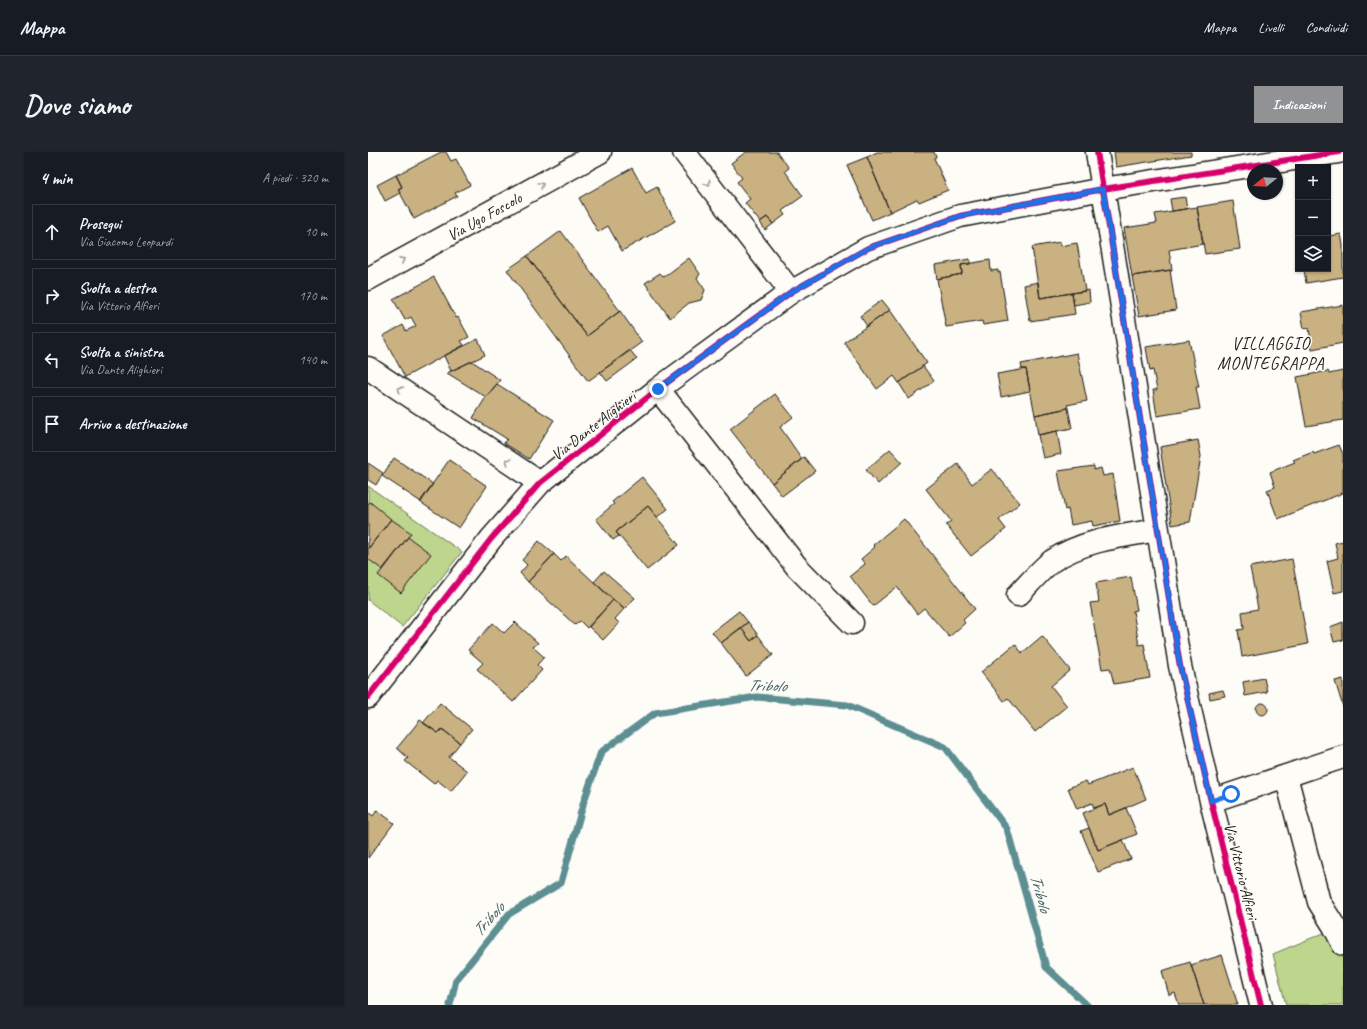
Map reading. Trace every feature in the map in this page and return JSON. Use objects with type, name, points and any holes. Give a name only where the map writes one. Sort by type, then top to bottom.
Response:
[{"type":"street","name":"Via Ugo Foscolo","points":[[368,279],[600,152]]},
{"type":"street","points":[[684,152],[791,292]]},
{"type":"street","name":"Via Vittorio Alfieri","points":[[1097,152],[1180,666],[1211,801],[1261,1005]]},
{"type":"street","name":"Via Dante Alighieri","points":[[368,697],[491,539],[540,483],[658,389],[791,292],[868,248],[960,216],[1103,189],[1339,152]]},
{"type":"street","points":[[368,368],[540,483]]},
{"type":"street","points":[[658,389],[797,567],[852,623]]},
{"type":"street","points":[[1018,596],[1052,561],[1074,549],[1110,538],[1158,530]]},
{"type":"street","points":[[1211,801],[1343,757]]},
{"type":"street","points":[[1286,776],[1319,902],[1343,944]]},
{"type":"green space","points":[[368,486],[462,552],[402,627],[368,600]]},
{"type":"green space","points":[[1343,925],[1343,1005],[1286,1005],[1273,954]]},
{"type":"building","points":[[441,152],[446,152],[451,161],[456,159],[470,185],[455,193],[457,196],[414,219],[398,189],[402,187],[396,175]]},
{"type":"building","points":[[746,152],[777,152],[789,168],[785,171],[803,196],[782,211],[785,215],[773,224],[767,217],[760,222],[745,203],[750,199],[737,182],[742,178],[731,163]]},
{"type":"building","points":[[877,152],[934,152],[936,157],[934,158],[948,190],[919,202],[917,199],[890,212],[867,157]]},
{"type":"building","points":[[1114,152],[1191,152],[1191,155],[1116,167]]},
{"type":"building","points":[[867,157],[890,212],[872,220],[847,165]]},
{"type":"building","points":[[632,168],[646,193],[657,187],[675,221],[622,251],[608,226],[598,232],[579,198]]},
{"type":"building","points":[[396,175],[402,187],[398,189],[400,193],[385,201],[377,185]]},
{"type":"building","points":[[1185,197],[1187,209],[1172,211],[1170,199]]},
{"type":"building","points":[[1233,201],[1240,249],[1205,254],[1197,207]]},
{"type":"building","points":[[1197,207],[1203,244],[1169,250],[1172,270],[1132,276],[1124,228],[1157,223],[1155,214]]},
{"type":"building","points":[[767,217],[773,224],[765,230],[760,222]]},
{"type":"building","points":[[561,231],[620,311],[587,336],[527,256]]},
{"type":"building","points":[[1341,234],[1343,245],[1343,277],[1306,283],[1304,272],[1331,272],[1331,236]]},
{"type":"building","points":[[1060,242],[1060,246],[1077,243],[1085,291],[1040,298],[1032,247]]},
{"type":"building","points":[[527,256],[587,336],[620,311],[642,342],[588,381],[507,270]]},
{"type":"building","points":[[689,258],[700,274],[697,278],[705,290],[701,300],[689,303],[670,318],[645,283],[660,273],[664,277]]},
{"type":"building","points":[[970,259],[970,264],[961,265],[962,274],[937,279],[935,265]]},
{"type":"building","points":[[990,260],[991,271],[998,270],[998,273],[1000,272],[1008,321],[983,325],[982,321],[946,327],[937,279],[962,274],[961,265]]},
{"type":"building","points":[[1170,270],[1176,310],[1139,316],[1132,276]]},
{"type":"building","points":[[434,277],[456,318],[458,317],[469,337],[461,341],[464,345],[405,377],[383,336],[403,325],[406,331],[416,326],[411,317],[405,320],[393,299]]},
{"type":"building","points":[[1038,282],[1040,298],[1072,293],[1075,314],[1030,321],[1024,285]]},
{"type":"building","points":[[1089,290],[1090,302],[1074,305],[1072,293]]},
{"type":"building","points":[[882,300],[890,310],[867,326],[860,316]]},
{"type":"building","points":[[1343,305],[1343,343],[1312,349],[1309,328],[1304,329],[1301,312]]},
{"type":"building","points":[[890,310],[927,363],[899,383],[894,376],[877,389],[844,342]]},
{"type":"building","points":[[478,339],[485,355],[451,371],[444,356]]},
{"type":"building","points":[[1189,340],[1199,387],[1196,387],[1200,409],[1157,416],[1153,390],[1157,390],[1153,370],[1150,371],[1146,347]]},
{"type":"building","points":[[630,350],[637,359],[607,381],[600,372]]},
{"type":"building","points":[[1077,353],[1087,401],[1067,405],[1068,408],[1035,415],[1026,369],[1022,369],[1021,364]]},
{"type":"building","points":[[472,361],[500,380],[486,397],[447,373]]},
{"type":"building","points":[[923,366],[934,381],[909,399],[899,383]]},
{"type":"building","points":[[1026,369],[1030,391],[1001,397],[997,374]]},
{"type":"building","points":[[1328,371],[1329,374],[1343,371],[1343,420],[1306,426],[1297,377]]},
{"type":"building","points":[[497,384],[554,420],[529,459],[504,443],[507,439],[473,418],[486,397]]},
{"type":"building","points":[[775,394],[793,417],[780,427],[802,459],[772,483],[730,429]]},
{"type":"building","points":[[1068,408],[1072,428],[1038,435],[1035,415]]},
{"type":"building","points":[[1057,431],[1061,454],[1043,458],[1038,435]]},
{"type":"building","points":[[1198,440],[1201,456],[1190,522],[1172,525],[1160,447]]},
{"type":"building","points":[[1339,445],[1343,454],[1343,493],[1278,519],[1267,490],[1275,487],[1270,472],[1295,462],[1293,460],[1313,452],[1314,454]]},
{"type":"building","points":[[890,449],[902,462],[878,484],[866,470]]},
{"type":"building","points":[[804,457],[815,471],[782,496],[772,483]]},
{"type":"building","points":[[394,458],[433,484],[421,502],[382,476]]},
{"type":"building","points":[[449,460],[487,486],[459,528],[420,502]]},
{"type":"building","points":[[368,463],[383,473],[376,485],[368,480]]},
{"type":"building","points":[[958,464],[972,484],[992,469],[1020,503],[999,520],[1006,529],[971,556],[946,525],[951,521],[926,489]]},
{"type":"building","points":[[1094,466],[1094,470],[1101,468],[1103,476],[1113,474],[1120,521],[1093,526],[1092,521],[1071,525],[1068,509],[1065,510],[1058,471]]},
{"type":"building","points":[[642,477],[668,509],[657,517],[648,506],[616,532],[619,536],[613,540],[596,519],[614,504],[612,502]]},
{"type":"building","points":[[370,502],[391,519],[368,549],[368,504]]},
{"type":"building","points":[[648,506],[679,545],[647,570],[616,532]]},
{"type":"building","points":[[391,519],[411,533],[383,570],[368,559],[368,549]]},
{"type":"building","points":[[904,519],[975,609],[963,620],[965,623],[949,637],[924,608],[917,614],[897,587],[873,606],[850,576],[865,564],[861,559],[875,547],[873,545]]},
{"type":"building","points":[[408,537],[431,554],[401,593],[378,575]]},
{"type":"building","points":[[539,541],[554,554],[528,582],[520,573],[527,565],[522,560]]},
{"type":"building","points":[[1343,541],[1343,591],[1334,593],[1327,561],[1338,558],[1335,543]]},
{"type":"building","points":[[554,554],[561,561],[566,556],[613,600],[587,628],[580,621],[575,625],[528,582]]},
{"type":"building","points":[[1292,559],[1308,644],[1242,657],[1238,630],[1244,629],[1242,612],[1258,609],[1250,567]]},
{"type":"building","points":[[604,571],[635,598],[624,609],[594,582]]},
{"type":"building","points":[[1131,577],[1137,610],[1133,611],[1139,645],[1144,644],[1150,678],[1114,684],[1110,668],[1102,669],[1090,603],[1099,602],[1096,583]]},
{"type":"building","points":[[613,600],[624,609],[615,619],[619,623],[603,640],[589,627]]},
{"type":"building","points":[[739,611],[748,622],[721,643],[712,632]]},
{"type":"building","points":[[515,622],[538,643],[533,647],[544,657],[537,665],[542,670],[513,702],[477,669],[483,663],[468,650],[493,623],[504,633]]},
{"type":"building","points":[[748,622],[758,635],[751,641],[741,628]]},
{"type":"building","points":[[1343,622],[1343,640],[1334,642],[1330,627]]},
{"type":"building","points":[[741,628],[751,641],[758,635],[773,655],[746,676],[721,643]]},
{"type":"building","points":[[1042,636],[1070,670],[1051,686],[1067,706],[1035,732],[1008,698],[1004,701],[981,672],[1015,644],[1022,653]]},
{"type":"building","points":[[1264,678],[1267,692],[1245,696],[1243,682]]},
{"type":"building","points":[[1343,679],[1343,707],[1335,681]]},
{"type":"building","points":[[1223,690],[1225,696],[1210,699],[1209,693]]},
{"type":"building","points":[[440,703],[472,729],[460,743],[442,729],[438,733],[423,723]]},
{"type":"building","points":[[1264,703],[1267,704],[1267,714],[1260,715],[1257,714],[1256,707],[1257,704]]},
{"type":"building","points":[[420,720],[438,733],[442,729],[460,743],[449,757],[467,771],[451,791],[437,780],[434,784],[405,761],[408,758],[397,748]]},
{"type":"building","points":[[1133,767],[1146,799],[1109,815],[1105,804],[1094,808],[1092,803],[1077,809],[1068,788],[1086,781],[1088,785]]},
{"type":"building","points":[[1105,804],[1109,815],[1126,808],[1137,834],[1098,850],[1083,813]]},
{"type":"building","points":[[377,810],[394,823],[368,858],[368,812],[373,816]]},
{"type":"building","points":[[1089,828],[1098,850],[1123,840],[1131,859],[1098,872],[1081,831]]},
{"type":"building","points":[[1222,955],[1238,1005],[1204,1005],[1191,965]]},
{"type":"building","points":[[1190,962],[1204,1005],[1179,1005],[1175,993],[1169,995],[1162,971]]},
{"type":"waterway","name":"Tribolo","points":[[450,1005],[456,980],[509,914],[561,883],[584,801],[601,752],[655,713],[757,697],[847,705],[945,747],[1007,829],[1046,967],[1087,1005]]},
{"type":"cycle path","points":[[1097,152],[1180,666],[1211,801],[1261,1005]]},
{"type":"cycle path","points":[[368,697],[491,539],[540,483],[658,389],[791,292],[868,248],[960,216],[1103,189],[1339,152]]},
{"type":"district","name":"VILLAGGIO MONTEGRAPPA","points":[[1271,353]]},
{"type":"route","points":[[658,389],[791,292],[868,248],[960,216],[1103,189],[1180,666],[1211,801],[1231,794]]}]
